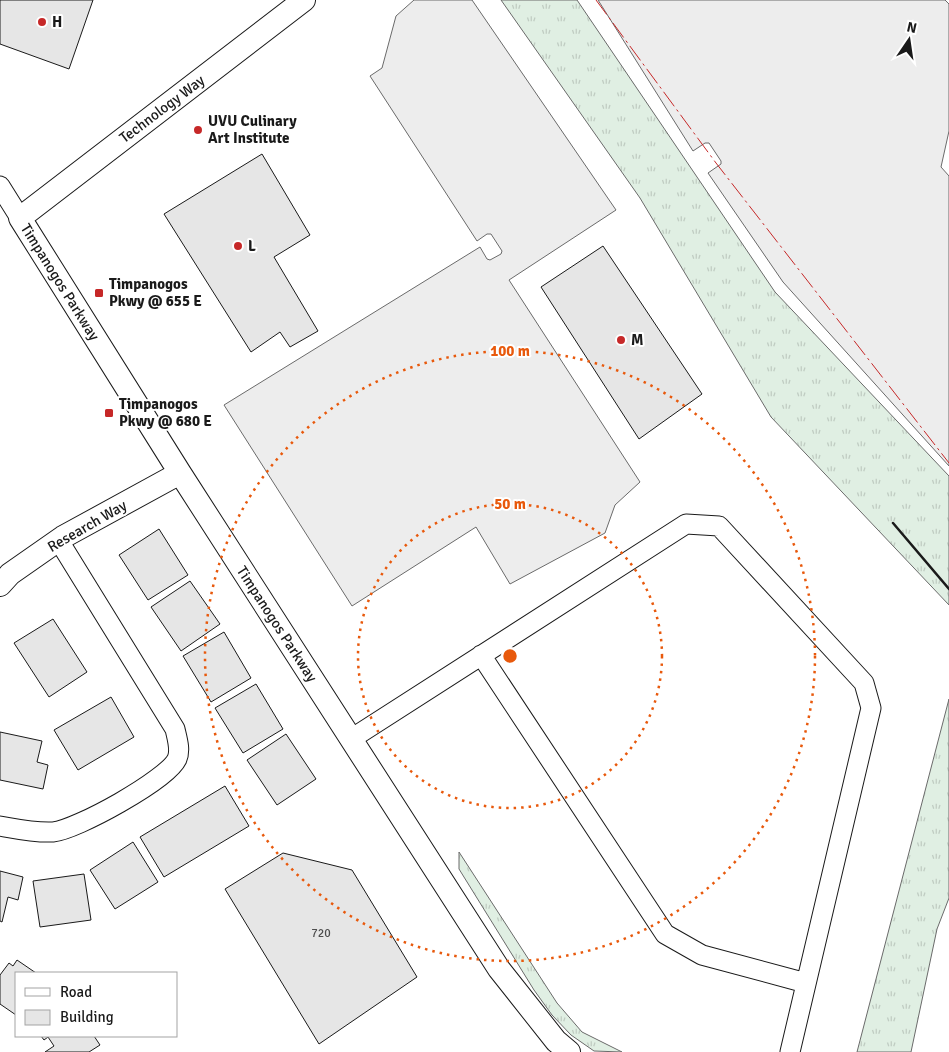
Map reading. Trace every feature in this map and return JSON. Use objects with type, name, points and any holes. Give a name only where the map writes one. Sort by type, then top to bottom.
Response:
[{"type":"street","name":"Technology Way","points":[[20,218],[304,0]]},
{"type":"street","name":"Timpanogos Parkway","points":[[0,186],[180,473],[499,969],[556,1041],[569,1052]]},
{"type":"street","name":"Research Way","points":[[0,585],[10,574],[59,541],[180,473]]},
{"type":"street","points":[[351,739],[686,524],[719,526],[864,683],[871,708],[790,1052]]},
{"type":"street","points":[[0,826],[18,830],[54,832],[80,823],[99,815],[161,776],[177,759],[179,751],[175,729],[59,541]]},
{"type":"street","points":[[481,655],[665,934],[702,955],[806,983]]},
{"type":"green space","points":[[501,0],[577,0],[775,292],[949,476],[949,605],[771,417],[640,198]]},
{"type":"green space","points":[[949,699],[949,898],[937,929],[911,1052],[857,1052]]},
{"type":"green space","points":[[459,852],[557,1003],[582,1032],[622,1052],[594,1051],[571,1035],[552,1015],[534,990],[459,869]]},
{"type":"shaded area","points":[[414,0],[472,0],[616,210],[509,280],[640,482],[615,505],[605,533],[510,584],[476,527],[352,606],[224,405],[480,247],[487,259],[490,260],[501,254],[502,251],[491,234],[487,234],[477,241],[370,76],[382,68],[396,16]]},
{"type":"shaded area","points":[[598,0],[945,0],[949,4],[949,131],[941,167],[949,176],[949,466],[783,282],[708,173],[721,164],[721,161],[709,143],[705,143],[693,151]]},
{"type":"building","name":"H","points":[[0,0],[93,0],[69,69],[0,44]]},
{"type":"building","name":"L","points":[[262,154],[310,235],[274,257],[318,331],[290,347],[280,332],[251,352],[164,214]]},
{"type":"building","name":"M","points":[[603,246],[702,394],[639,439],[541,287]]},
{"type":"building","points":[[159,529],[188,575],[148,600],[119,555]]},
{"type":"building","points":[[190,581],[220,624],[181,651],[151,607]]},
{"type":"building","points":[[53,619],[87,672],[49,697],[14,643]]},
{"type":"building","points":[[224,632],[251,678],[211,702],[183,656]]},
{"type":"building","points":[[256,684],[283,729],[243,753],[215,708]]},
{"type":"building","points":[[111,697],[134,737],[78,770],[54,730]]},
{"type":"building","points":[[0,732],[42,741],[37,762],[48,765],[43,789],[0,780]]},
{"type":"building","points":[[286,734],[316,779],[277,805],[247,760]]},
{"type":"building","points":[[225,786],[249,826],[164,877],[140,837]]},
{"type":"building","points":[[133,842],[158,882],[115,909],[90,870]]},
{"type":"building","points":[[283,853],[352,870],[417,977],[319,1044],[225,889]]},
{"type":"building","points":[[0,871],[23,877],[18,900],[8,897],[2,922],[0,921]]},
{"type":"building","points":[[84,874],[91,920],[40,927],[33,881]]},
{"type":"building","points":[[17,960],[35,972],[15,972],[15,1014],[0,1004],[0,975],[9,963],[13,966]]},
{"type":"building","points":[[48,1037],[95,1037],[100,1045],[89,1052],[45,1052],[54,1046]]},
{"type":"wall","points":[[893,523],[949,589]]},
{"type":"power","points":[[596,0],[716,163],[949,463]]},
{"type":"place","name":"H","points":[[42,22]]},
{"type":"place","name":"UVU Culinary Art Institute","points":[[198,130]]},
{"type":"place","name":"L","points":[[238,246]]},
{"type":"place","name":"Timpanogos Pkwy @ 655 E","points":[[99,293]]},
{"type":"place","name":"M","points":[[621,340]]},
{"type":"place","name":"Timpanogos Pkwy @ 680 E","points":[[109,413]]}]
